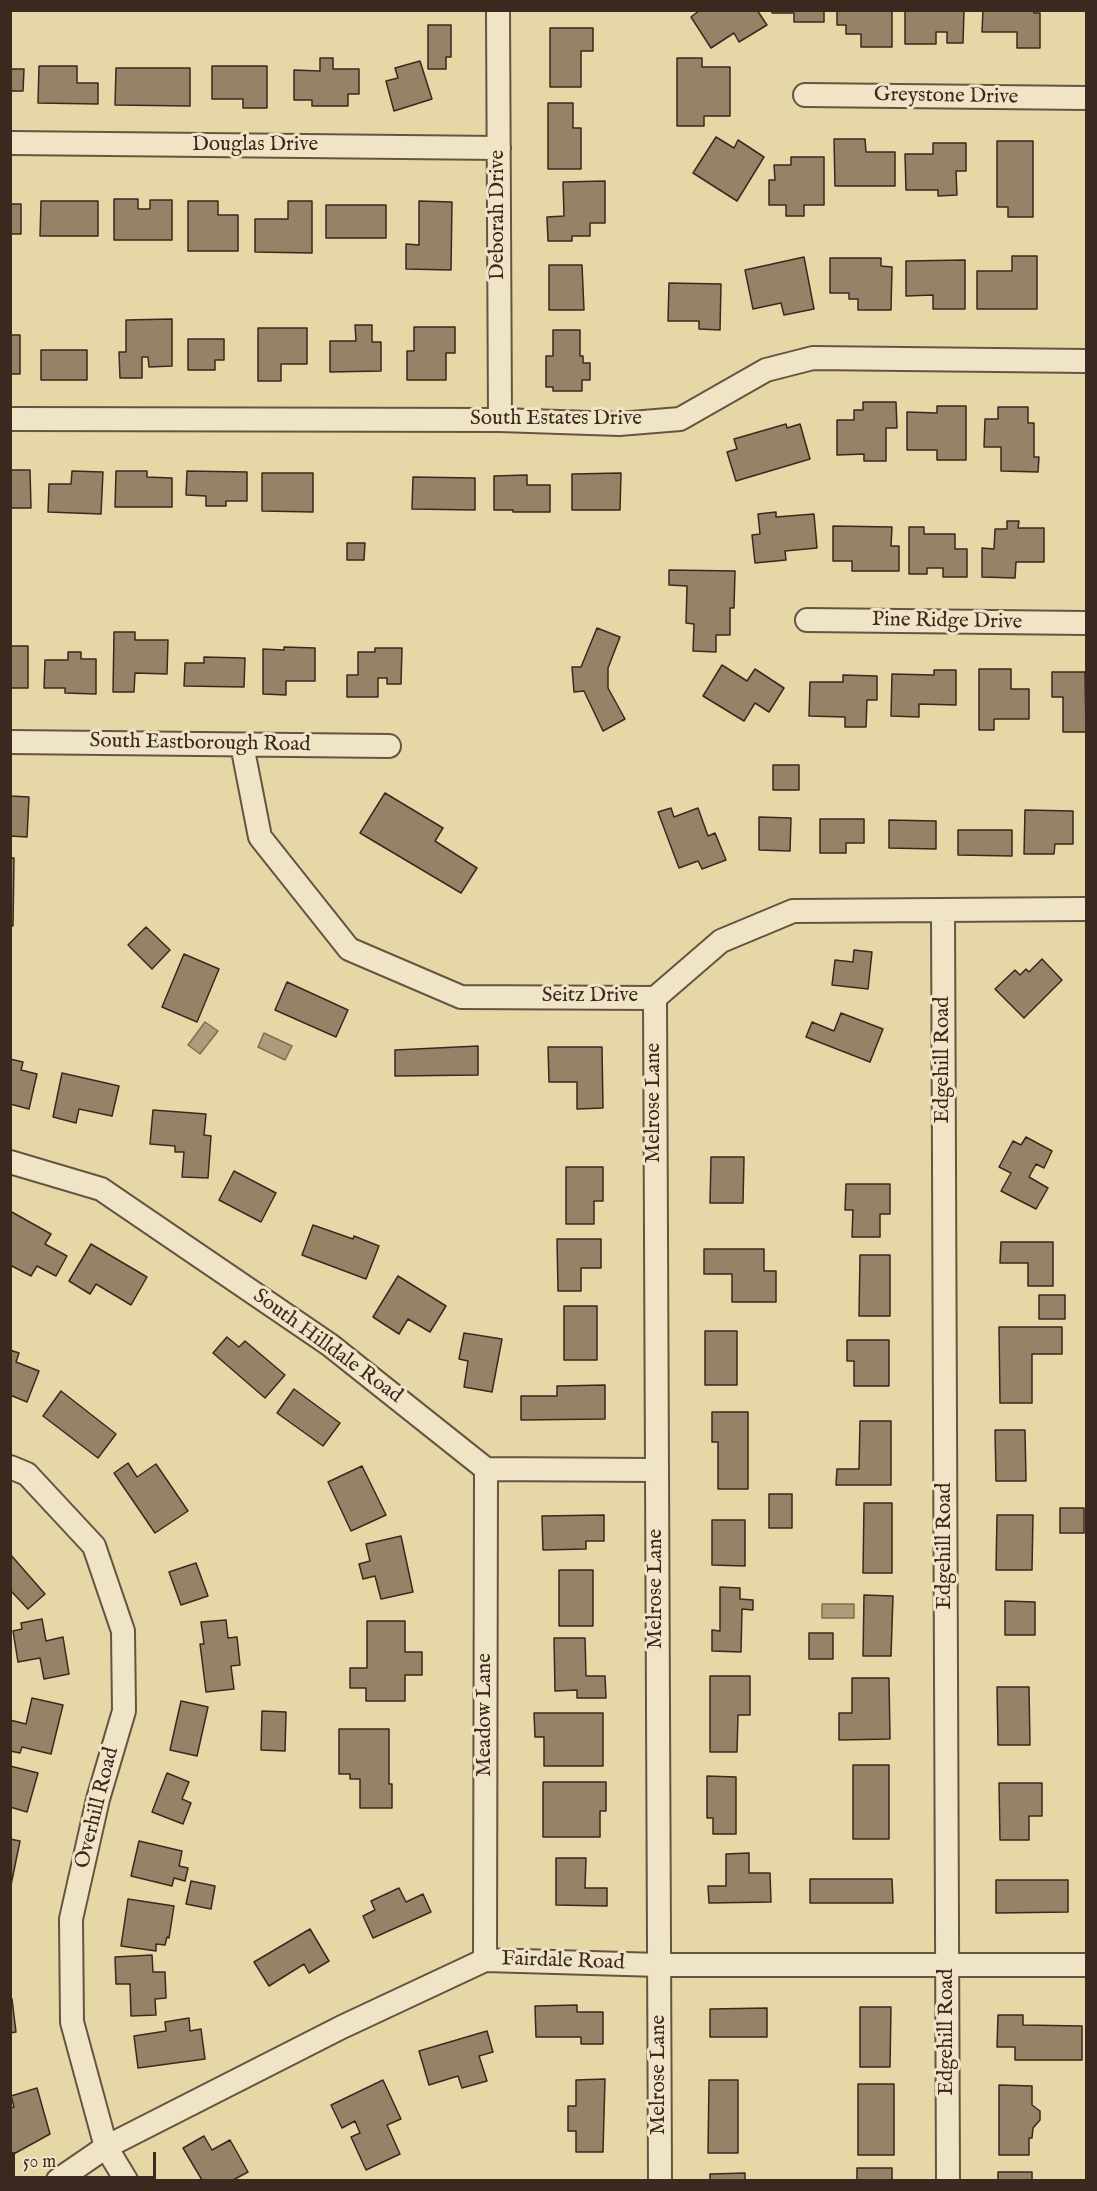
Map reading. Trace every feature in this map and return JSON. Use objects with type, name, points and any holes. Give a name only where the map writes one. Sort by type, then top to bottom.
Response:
[{"type":"street","name":"Deborah Drive","points":[[498,10],[500,420]]},
{"type":"street","name":"Greystone Drive","points":[[805,96],[1086,98]]},
{"type":"street","name":"Douglas Drive","points":[[10,144],[499,148]]},
{"type":"street","name":"South Estates Drive","points":[[10,419],[500,420],[619,424],[680,419],[766,370],[813,358],[1086,361]]},
{"type":"street","name":"Pine Ridge Drive","points":[[807,620],[1086,624]]},
{"type":"street","name":"South Eastborough Road","points":[[10,742],[388,746]]},
{"type":"street","name":"Seitz Drive","points":[[242,745],[260,837],[349,949],[461,997],[655,998],[721,941],[793,911],[1086,909]]},
{"type":"street","name":"Edgehill Road","points":[[943,911],[948,2181]]},
{"type":"street","name":"Melrose Lane","points":[[655,998],[660,2181]]},
{"type":"street","name":"South Hilldale Road","points":[[10,1162],[101,1189],[330,1345],[486,1469]]},
{"type":"street","name":"Overhill Road","points":[[10,1467],[27,1473],[94,1546],[123,1631],[124,1711],[98,1800],[71,1919],[72,2022],[106,2147],[126,2181]]},
{"type":"street","points":[[486,1469],[656,1470]]},
{"type":"street","name":"Meadow Lane","points":[[485,1960],[486,1469]]},
{"type":"street","name":"Fairdale Road","points":[[58,2181],[106,2147],[342,2027],[485,1960],[660,1965],[1086,1965]]},
{"type":"shaded area","points":[[205,1022],[218,1031],[200,1054],[188,1045]]},
{"type":"shaded area","points":[[264,1033],[292,1046],[285,1060],[258,1047]]},
{"type":"shaded area","points":[[822,1604],[854,1604],[854,1618],[822,1618]]},
{"type":"building","points":[[700,10],[757,10],[767,25],[739,42],[734,33],[711,48],[691,17]]},
{"type":"building","points":[[772,10],[824,10],[824,22],[794,22],[794,13],[772,13]]},
{"type":"building","points":[[837,10],[892,10],[892,47],[861,47],[861,34],[846,34],[846,25],[837,25]]},
{"type":"building","points":[[905,10],[964,10],[963,43],[947,43],[947,32],[936,32],[936,44],[905,44]]},
{"type":"building","points":[[983,10],[1034,10],[1034,13],[1040,13],[1040,48],[1017,48],[1017,32],[982,32]]},
{"type":"building","points":[[428,25],[451,25],[451,57],[446,57],[446,69],[428,69]]},
{"type":"building","points":[[550,28],[593,28],[593,51],[581,51],[581,87],[550,87]]},
{"type":"building","points":[[320,58],[333,58],[333,69],[359,69],[359,94],[348,94],[348,106],[312,106],[312,100],[294,100],[294,70],[320,71]]},
{"type":"building","points":[[677,58],[702,58],[702,67],[730,67],[730,116],[704,116],[704,126],[677,126]]},
{"type":"building","points":[[420,61],[432,99],[394,111],[386,81],[398,78],[395,68]]},
{"type":"building","points":[[39,66],[77,66],[77,83],[98,83],[98,104],[38,103]]},
{"type":"building","points":[[212,66],[267,66],[267,108],[243,108],[243,99],[212,99]]},
{"type":"building","points":[[116,68],[190,68],[190,106],[115,105]]},
{"type":"building","points":[[10,69],[24,69],[23,91],[10,91]]},
{"type":"building","points":[[548,103],[573,103],[573,128],[581,128],[581,169],[548,169]]},
{"type":"building","points":[[716,137],[734,148],[738,140],[764,157],[737,201],[693,173]]},
{"type":"building","points":[[834,139],[865,139],[866,152],[895,152],[895,186],[835,186]]},
{"type":"building","points":[[997,141],[1033,141],[1033,217],[1008,217],[1008,207],[997,207]]},
{"type":"building","points":[[933,143],[966,143],[966,171],[956,171],[957,195],[938,196],[938,190],[906,190],[905,154],[933,154]]},
{"type":"building","points":[[791,157],[824,157],[824,205],[804,205],[804,216],[786,216],[786,205],[769,205],[769,180],[775,180],[774,165],[791,165]]},
{"type":"building","points":[[605,181],[605,223],[590,223],[590,236],[572,236],[572,241],[548,241],[547,217],[564,216],[563,182]]},
{"type":"building","points":[[114,199],[138,199],[138,209],[150,209],[150,200],[172,200],[172,240],[114,240]]},
{"type":"building","points":[[41,201],[98,201],[98,236],[40,236]]},
{"type":"building","points":[[188,201],[218,201],[218,215],[238,215],[238,251],[188,251]]},
{"type":"building","points":[[288,201],[312,201],[312,253],[255,252],[255,219],[288,219]]},
{"type":"building","points":[[419,201],[452,202],[451,270],[406,269],[406,244],[419,245]]},
{"type":"building","points":[[10,204],[21,204],[21,234],[10,234]]},
{"type":"building","points":[[326,205],[386,205],[386,238],[326,238]]},
{"type":"building","points":[[1012,256],[1037,256],[1037,309],[977,309],[977,271],[1012,271]]},
{"type":"building","points":[[804,257],[814,309],[784,315],[781,303],[753,309],[745,270]]},
{"type":"building","points":[[830,258],[881,258],[881,266],[892,267],[891,310],[858,310],[858,299],[849,299],[849,293],[830,293]]},
{"type":"building","points":[[965,260],[965,309],[933,309],[933,295],[906,296],[906,261]]},
{"type":"building","points":[[549,265],[582,265],[584,310],[549,310]]},
{"type":"building","points":[[669,283],[721,284],[720,330],[699,329],[699,321],[668,321]]},
{"type":"building","points":[[172,319],[172,366],[149,367],[148,357],[142,357],[142,378],[120,378],[119,352],[126,352],[126,320]]},
{"type":"building","points":[[355,325],[372,325],[372,342],[381,342],[381,371],[330,372],[330,341],[356,341]]},
{"type":"building","points":[[414,327],[455,327],[455,353],[446,353],[446,380],[407,380],[407,351],[414,351]]},
{"type":"building","points":[[258,328],[307,328],[307,364],[281,364],[281,381],[258,381]]},
{"type":"building","points":[[553,330],[580,330],[580,356],[583,356],[583,363],[590,363],[590,380],[582,380],[582,391],[553,391],[553,387],[546,387],[546,356],[553,356]]},
{"type":"building","points":[[10,335],[20,335],[20,374],[10,374]]},
{"type":"building","points":[[188,339],[224,339],[224,360],[215,360],[215,370],[188,370]]},
{"type":"building","points":[[41,350],[87,350],[87,380],[41,380]]},
{"type":"building","points":[[863,402],[896,402],[897,428],[886,428],[886,461],[864,461],[864,454],[837,455],[837,420],[854,420],[854,410],[863,410]]},
{"type":"building","points":[[937,406],[966,406],[966,460],[937,460],[937,450],[907,450],[907,412],[937,413]]},
{"type":"building","points":[[998,407],[1028,407],[1028,423],[1034,423],[1034,457],[1039,457],[1038,472],[1001,471],[1001,447],[984,447],[985,419],[998,419]]},
{"type":"building","points":[[786,424],[787,428],[800,424],[810,459],[736,481],[727,452],[737,449],[734,439]]},
{"type":"building","points":[[10,470],[30,470],[31,508],[10,508]]},
{"type":"building","points":[[72,471],[103,472],[101,514],[48,512],[49,484],[71,484]]},
{"type":"building","points":[[116,471],[147,471],[147,477],[172,478],[172,507],[115,507]]},
{"type":"building","points":[[187,471],[247,472],[247,501],[226,501],[226,506],[206,506],[206,496],[186,495]]},
{"type":"building","points":[[262,473],[313,473],[313,512],[262,511]]},
{"type":"building","points":[[621,473],[620,510],[572,510],[572,474]]},
{"type":"building","points":[[527,475],[527,485],[550,485],[550,512],[494,510],[494,476]]},
{"type":"building","points":[[413,477],[475,478],[475,510],[412,509]]},
{"type":"building","points":[[776,512],[776,517],[814,514],[817,548],[785,551],[786,560],[755,563],[752,535],[760,534],[758,514]]},
{"type":"building","points":[[1007,521],[1019,521],[1018,528],[1044,528],[1044,562],[1016,562],[1015,578],[982,577],[982,548],[994,549],[995,529],[1007,529]]},
{"type":"building","points":[[833,526],[892,527],[891,546],[899,546],[899,571],[852,571],[852,561],[833,561]]},
{"type":"building","points":[[909,527],[924,527],[924,534],[955,534],[955,549],[967,549],[967,577],[943,577],[943,568],[927,568],[927,574],[909,574]]},
{"type":"building","points":[[347,543],[365,543],[364,560],[347,560]]},
{"type":"building","points":[[669,570],[735,571],[734,608],[730,608],[730,635],[716,635],[716,652],[693,651],[694,624],[686,623],[687,586],[669,585]]},
{"type":"building","points":[[597,628],[620,637],[608,668],[608,688],[625,719],[603,731],[584,691],[574,692],[572,667],[581,667]]},
{"type":"building","points":[[114,632],[135,632],[135,640],[168,640],[167,674],[135,673],[134,692],[113,692]]},
{"type":"building","points":[[10,646],[28,646],[28,688],[10,688]]},
{"type":"building","points":[[284,647],[315,648],[315,681],[286,681],[286,695],[263,694],[263,649],[284,650]]},
{"type":"building","points":[[375,648],[402,648],[401,684],[387,684],[387,678],[378,678],[378,697],[347,697],[347,675],[358,675],[358,652],[375,652]]},
{"type":"building","points":[[68,652],[81,652],[81,659],[96,659],[96,694],[65,693],[65,688],[44,688],[45,660],[68,660]]},
{"type":"building","points":[[204,657],[245,658],[244,687],[184,686],[185,663],[204,663]]},
{"type":"building","points":[[722,665],[747,681],[755,669],[784,688],[769,712],[755,703],[744,721],[703,696]]},
{"type":"building","points":[[979,669],[1011,669],[1011,689],[1029,689],[1029,719],[994,719],[994,730],[979,730]]},
{"type":"building","points":[[934,670],[956,670],[956,705],[919,704],[919,717],[891,716],[892,674],[934,675]]},
{"type":"building","points":[[1052,672],[1085,672],[1086,732],[1063,732],[1063,697],[1052,697]]},
{"type":"building","points":[[843,675],[877,676],[877,700],[867,700],[866,727],[845,727],[845,717],[809,716],[810,682],[843,682]]},
{"type":"building","points":[[773,765],[799,765],[799,790],[773,790]]},
{"type":"building","points":[[10,790],[11,796],[29,797],[27,837],[10,836]]},
{"type":"building","points":[[385,793],[443,828],[435,841],[477,868],[461,893],[360,833]]},
{"type":"building","points":[[671,808],[674,817],[698,808],[708,836],[715,833],[726,860],[702,869],[698,861],[679,868],[658,812]]},
{"type":"building","points":[[1025,810],[1073,811],[1073,844],[1055,844],[1054,854],[1024,854]]},
{"type":"building","points":[[759,817],[791,818],[790,851],[759,850]]},
{"type":"building","points":[[820,819],[864,819],[864,843],[846,843],[846,853],[820,853]]},
{"type":"building","points":[[889,820],[936,821],[936,849],[889,848]]},
{"type":"building","points":[[958,830],[1012,830],[1012,856],[958,855]]},
{"type":"building","points":[[10,858],[14,858],[13,926],[10,926]]},
{"type":"building","points":[[146,927],[170,950],[152,969],[128,945]]},
{"type":"building","points":[[854,950],[872,952],[868,989],[832,985],[835,960],[853,962]]},
{"type":"building","points":[[184,954],[219,969],[197,1022],[162,1007]]},
{"type":"building","points":[[1042,959],[1062,980],[1024,1018],[995,989],[1015,970],[1020,975],[1026,969],[1029,972]]},
{"type":"building","points":[[287,982],[348,1010],[336,1037],[275,1010]]},
{"type":"building","points":[[841,1013],[883,1029],[870,1062],[806,1037],[812,1022],[834,1031]]},
{"type":"building","points":[[478,1046],[478,1075],[395,1076],[395,1050]]},
{"type":"building","points":[[548,1047],[602,1047],[603,1108],[577,1109],[577,1082],[549,1082]]},
{"type":"building","points":[[10,1059],[23,1062],[21,1070],[37,1074],[29,1109],[10,1104]]},
{"type":"building","points":[[62,1073],[119,1086],[112,1116],[79,1109],[76,1123],[53,1117]]},
{"type":"building","points":[[153,1110],[206,1114],[204,1135],[211,1136],[208,1178],[182,1177],[184,1152],[175,1152],[175,1146],[150,1144]]},
{"type":"building","points":[[1026,1137],[1052,1151],[1044,1168],[1036,1164],[1029,1177],[1048,1188],[1036,1209],[1001,1191],[1011,1173],[999,1167],[1013,1141],[1021,1145]]},
{"type":"building","points":[[711,1157],[744,1157],[743,1203],[710,1203]]},
{"type":"building","points":[[566,1167],[603,1167],[603,1201],[594,1201],[594,1224],[566,1224]]},
{"type":"building","points":[[234,1171],[276,1193],[261,1222],[219,1200]]},
{"type":"building","points":[[846,1184],[890,1184],[890,1214],[880,1214],[880,1237],[852,1237],[853,1210],[845,1210]]},
{"type":"building","points":[[10,1211],[51,1234],[45,1244],[67,1256],[56,1276],[37,1266],[31,1276],[10,1265]]},
{"type":"building","points":[[313,1225],[353,1239],[354,1236],[379,1246],[366,1279],[302,1255]]},
{"type":"building","points":[[557,1239],[601,1239],[601,1268],[581,1268],[581,1291],[558,1291]]},
{"type":"building","points":[[1001,1242],[1053,1242],[1053,1286],[1028,1286],[1028,1263],[1000,1263]]},
{"type":"building","points":[[91,1244],[147,1277],[131,1305],[96,1284],[90,1294],[69,1281]]},
{"type":"building","points":[[704,1249],[764,1249],[764,1271],[776,1271],[776,1302],[732,1302],[732,1274],[704,1274]]},
{"type":"building","points":[[860,1255],[890,1255],[890,1316],[859,1316]]},
{"type":"building","points":[[398,1276],[446,1306],[430,1332],[408,1319],[399,1334],[373,1317]]},
{"type":"building","points":[[1039,1295],[1065,1295],[1065,1319],[1039,1319]]},
{"type":"building","points":[[564,1306],[597,1306],[597,1360],[564,1360]]},
{"type":"building","points":[[999,1327],[1062,1327],[1062,1354],[1032,1354],[1032,1403],[1000,1403]]},
{"type":"building","points":[[705,1331],[737,1331],[737,1385],[705,1385]]},
{"type":"building","points":[[464,1333],[502,1339],[492,1392],[464,1387],[468,1361],[459,1359]]},
{"type":"building","points":[[227,1337],[239,1347],[245,1341],[285,1375],[265,1398],[213,1353]]},
{"type":"building","points":[[847,1340],[889,1340],[889,1386],[854,1386],[854,1361],[847,1361]]},
{"type":"building","points":[[10,1350],[19,1353],[16,1362],[39,1371],[27,1402],[10,1395]]},
{"type":"building","points":[[605,1385],[605,1419],[521,1420],[521,1396],[557,1396],[557,1386]]},
{"type":"building","points":[[294,1389],[340,1423],[323,1446],[277,1413]]},
{"type":"building","points":[[61,1391],[116,1434],[98,1458],[43,1416]]},
{"type":"building","points":[[712,1412],[748,1412],[748,1489],[718,1489],[718,1442],[712,1442]]},
{"type":"building","points":[[860,1421],[891,1421],[891,1485],[836,1485],[837,1469],[859,1469]]},
{"type":"building","points":[[995,1430],[1025,1430],[1026,1481],[996,1481]]},
{"type":"building","points":[[128,1463],[137,1477],[156,1464],[188,1511],[155,1533],[114,1473]]},
{"type":"building","points":[[362,1466],[386,1515],[351,1531],[328,1482]]},
{"type":"building","points":[[769,1494],[792,1494],[792,1528],[769,1528]]},
{"type":"building","points":[[864,1503],[892,1503],[892,1573],[863,1573]]},
{"type":"building","points":[[1060,1508],[1084,1508],[1084,1533],[1060,1533]]},
{"type":"building","points":[[604,1515],[604,1541],[586,1541],[586,1549],[543,1550],[542,1516]]},
{"type":"building","points":[[997,1515],[1033,1515],[1032,1570],[996,1570]]},
{"type":"building","points":[[712,1520],[745,1520],[745,1566],[712,1565]]},
{"type":"building","points":[[401,1536],[413,1592],[381,1599],[375,1576],[363,1579],[359,1564],[370,1561],[366,1544]]},
{"type":"building","points":[[10,1554],[45,1594],[28,1609],[10,1590]]},
{"type":"building","points":[[196,1563],[208,1596],[181,1605],[169,1572]]},
{"type":"building","points":[[559,1570],[593,1570],[593,1626],[559,1626]]},
{"type":"building","points":[[720,1587],[740,1588],[740,1599],[753,1600],[753,1610],[742,1609],[741,1652],[712,1651],[712,1630],[720,1631]]},
{"type":"building","points":[[864,1595],[893,1596],[891,1656],[863,1656]]},
{"type":"building","points":[[1005,1601],[1035,1602],[1035,1635],[1005,1635]]},
{"type":"building","points":[[42,1619],[46,1641],[63,1637],[69,1674],[44,1679],[40,1658],[18,1662],[13,1631],[22,1629],[21,1623]]},
{"type":"building","points":[[226,1620],[228,1638],[237,1637],[240,1665],[231,1666],[234,1689],[206,1692],[200,1644],[204,1644],[201,1622]]},
{"type":"building","points":[[367,1621],[405,1621],[405,1652],[422,1652],[422,1675],[405,1675],[405,1701],[366,1701],[366,1688],[350,1688],[350,1668],[367,1668]]},
{"type":"building","points":[[809,1633],[833,1633],[833,1659],[809,1659]]},
{"type":"building","points":[[554,1638],[585,1638],[586,1676],[605,1676],[606,1698],[577,1698],[577,1690],[555,1691]]},
{"type":"building","points":[[710,1676],[750,1676],[750,1715],[738,1715],[737,1752],[710,1752]]},
{"type":"building","points":[[852,1678],[889,1678],[890,1739],[839,1740],[839,1713],[852,1713]]},
{"type":"building","points":[[997,1687],[1029,1687],[1030,1745],[998,1745]]},
{"type":"building","points":[[32,1698],[63,1705],[51,1754],[22,1747],[20,1753],[10,1751],[10,1720],[26,1724]]},
{"type":"building","points":[[181,1701],[208,1707],[197,1756],[170,1750]]},
{"type":"building","points":[[262,1711],[286,1712],[285,1751],[261,1750]]},
{"type":"building","points":[[534,1713],[603,1713],[603,1766],[544,1766],[544,1737],[535,1737]]},
{"type":"building","points":[[339,1729],[389,1729],[389,1784],[392,1784],[392,1808],[360,1808],[360,1779],[350,1779],[350,1774],[339,1774]]},
{"type":"building","points":[[853,1765],[889,1765],[889,1839],[853,1839]]},
{"type":"building","points":[[10,1766],[38,1773],[27,1812],[10,1807]]},
{"type":"building","points":[[167,1773],[189,1782],[182,1799],[191,1803],[183,1824],[152,1812]]},
{"type":"building","points":[[707,1776],[736,1777],[736,1834],[713,1834],[713,1818],[707,1818]]},
{"type":"building","points":[[543,1782],[606,1782],[606,1811],[600,1811],[600,1837],[543,1837]]},
{"type":"building","points":[[999,1783],[1042,1783],[1042,1816],[1029,1816],[1029,1840],[1000,1840]]},
{"type":"building","points":[[10,1839],[20,1841],[10,1890]]},
{"type":"building","points":[[139,1841],[182,1851],[179,1866],[188,1868],[185,1881],[174,1878],[172,1886],[131,1876]]},
{"type":"building","points":[[749,1853],[749,1873],[770,1873],[771,1902],[709,1903],[708,1886],[726,1886],[726,1854]]},
{"type":"building","points":[[556,1858],[586,1858],[585,1888],[607,1888],[607,1906],[556,1905]]},
{"type":"building","points":[[810,1879],[892,1879],[893,1903],[810,1903]]},
{"type":"building","points":[[996,1880],[1068,1880],[1068,1912],[996,1913]]},
{"type":"building","points":[[191,1881],[215,1886],[211,1909],[186,1904]]},
{"type":"building","points":[[399,1888],[406,1902],[423,1894],[431,1912],[373,1938],[363,1916],[375,1910],[371,1901]]},
{"type":"building","points":[[128,1899],[174,1906],[169,1938],[167,1937],[165,1945],[156,1944],[156,1951],[121,1946]]},
{"type":"building","points":[[310,1929],[329,1961],[309,1973],[304,1964],[269,1986],[254,1962]]},
{"type":"building","points":[[152,1955],[153,1972],[165,1972],[166,1998],[155,1999],[156,2015],[131,2016],[130,1984],[116,1984],[115,1957]]},
{"type":"building","points":[[10,1999],[12,1999],[16,2032],[10,2033]]},
{"type":"building","points":[[577,2005],[577,2012],[603,2012],[603,2044],[581,2044],[581,2037],[536,2037],[535,2006]]},
{"type":"building","points":[[860,2007],[891,2007],[890,2067],[860,2067]]},
{"type":"building","points":[[767,2008],[767,2037],[710,2037],[710,2009]]},
{"type":"building","points":[[998,2015],[1023,2015],[1023,2025],[1082,2026],[1082,2060],[1015,2060],[1015,2047],[997,2047]]},
{"type":"building","points":[[189,2018],[190,2031],[201,2029],[205,2059],[138,2068],[134,2036],[166,2031],[165,2022]]},
{"type":"building","points":[[487,2031],[493,2052],[479,2056],[487,2081],[462,2088],[458,2076],[429,2085],[419,2051]]},
{"type":"building","points":[[605,2079],[603,2152],[576,2152],[576,2131],[568,2131],[568,2106],[576,2106],[576,2080]]},
{"type":"building","points":[[383,2080],[401,2119],[387,2125],[400,2154],[366,2170],[351,2137],[360,2133],[355,2121],[342,2128],[331,2105]]},
{"type":"building","points":[[709,2080],[738,2080],[738,2153],[708,2153]]},
{"type":"building","points":[[858,2084],[894,2084],[894,2155],[858,2155]]},
{"type":"building","points":[[999,2085],[1032,2086],[1032,2105],[1040,2111],[1040,2120],[1033,2128],[1032,2138],[1029,2138],[1029,2155],[999,2155]]},
{"type":"building","points":[[37,2088],[50,2134],[10,2156],[10,2108],[14,2107],[11,2096]]},
{"type":"building","points":[[204,2136],[212,2150],[230,2140],[248,2172],[233,2180],[202,2180],[183,2148]]},
{"type":"building","points":[[857,2168],[892,2168],[892,2180],[857,2180]]},
{"type":"building","points":[[998,2172],[1032,2172],[1032,2180],[998,2180]]},
{"type":"building","points":[[745,2173],[745,2180],[710,2180],[710,2174]]}]
